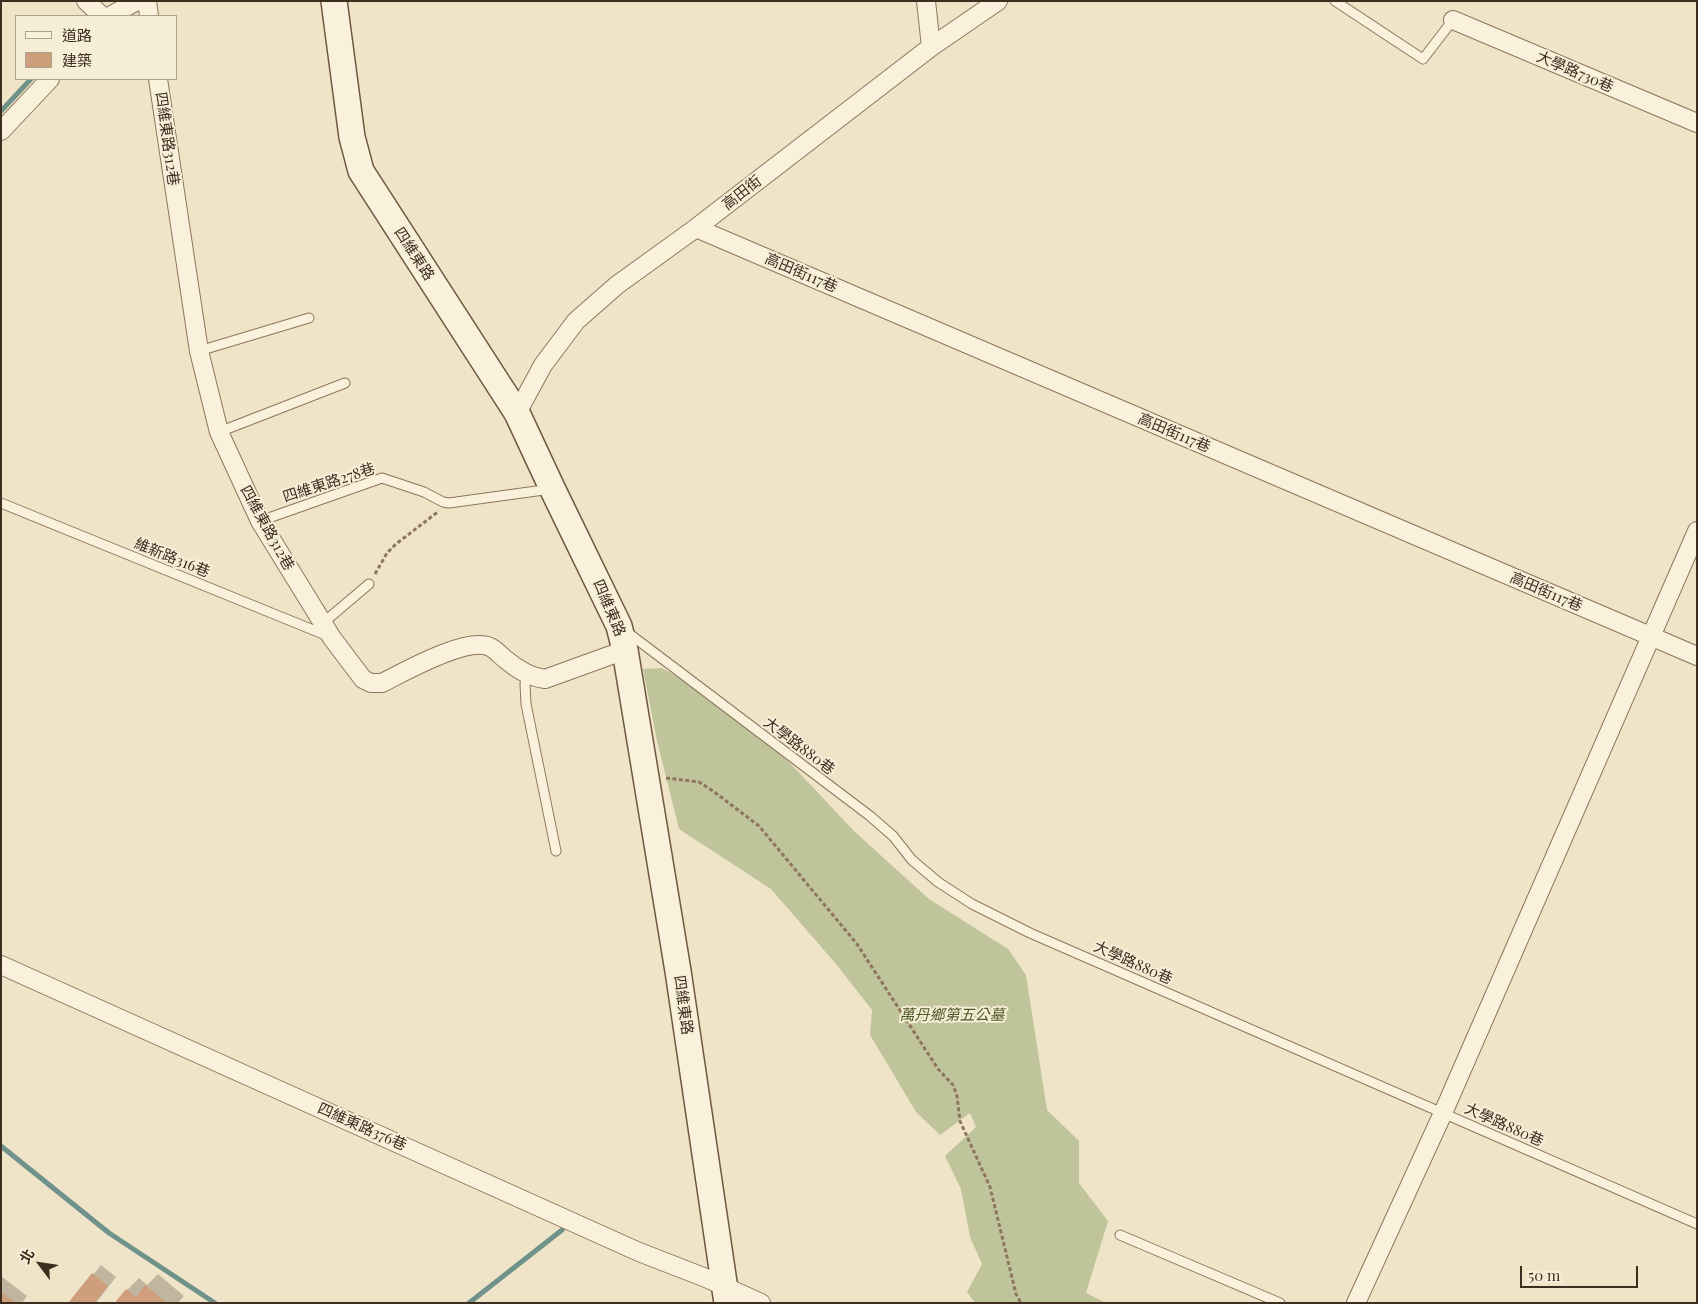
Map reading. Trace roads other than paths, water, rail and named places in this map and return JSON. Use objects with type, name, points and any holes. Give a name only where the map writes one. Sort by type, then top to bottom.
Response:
[{"type":"street","points":[[86,1],[101,15]]},
{"type":"street","points":[[112,15],[136,1]]},
{"type":"street","points":[[147,1],[149,15]]},
{"type":"street","name":"四維東路","points":[[334,1],[352,137],[361,171],[518,414],[619,626],[625,650],[678,971],[726,1294]]},
{"type":"street","points":[[926,1],[932,47]]},
{"type":"street","name":"高田街","points":[[518,414],[543,365],[576,321],[617,285],[696,228],[932,47],[998,1]]},
{"type":"street","name":"大學路730巷","points":[[1453,20],[1697,123]]},
{"type":"street","points":[[1,131],[49,80]]},
{"type":"street","name":"四維東路312巷","points":[[158,80],[199,351],[219,432],[260,521],[352,666],[363,679],[371,683],[382,683],[452,650],[479,644],[490,647],[509,663],[532,678],[545,679],[625,650]]},
{"type":"street","name":"高田街117巷","points":[[696,228],[1697,656]]},
{"type":"street","points":[[1356,1303],[1442,1113],[1697,532]]},
{"type":"street","name":"四維東路376巷","points":[[1,966],[630,1248],[726,1294],[761,1303]]},
{"type":"lane","points":[[1335,1],[1423,59],[1453,20]]},
{"type":"lane","points":[[199,351],[309,318]]},
{"type":"lane","points":[[219,432],[344,382]]},
{"type":"lane","name":"四維東路278巷","points":[[260,521],[382,478],[424,492],[449,504],[552,488]]},
{"type":"lane","name":"維新路316巷","points":[[1,503],[328,630]]},
{"type":"lane","points":[[328,630],[369,584]]},
{"type":"lane","name":"大學路880巷","points":[[619,626],[870,816],[893,836],[912,860],[938,882],[972,904],[1030,933],[1697,1224]]},
{"type":"lane","points":[[527,674],[525,684],[526,704],[556,851]]},
{"type":"lane","points":[[1120,1235],[1280,1303]]},
{"type":"waterway","points":[[1,111],[30,80]]},
{"type":"waterway","points":[[1,1146],[109,1233],[215,1303]]},
{"type":"waterway","points":[[469,1303],[562,1230]]},
{"type":"park label","name":"萬丹鄉第五公墓","points":[[952,1015]]}]
